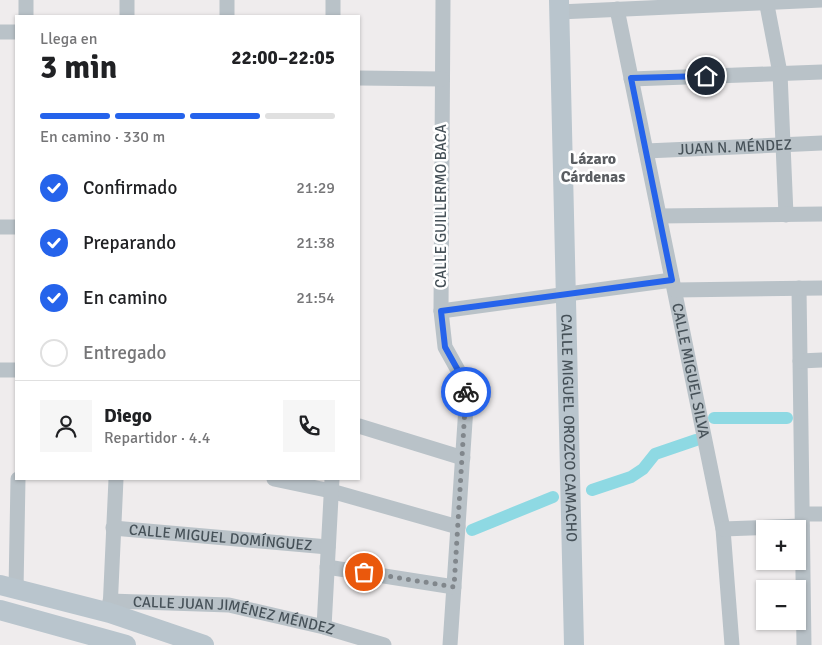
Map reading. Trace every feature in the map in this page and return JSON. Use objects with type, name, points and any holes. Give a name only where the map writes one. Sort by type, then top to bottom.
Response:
[{"type":"street","points":[[26,0],[26,15]]},
{"type":"street","points":[[127,0],[127,15]]},
{"type":"street","points":[[227,0],[228,15]]},
{"type":"street","points":[[333,0],[333,15]]},
{"type":"street","name":"CALLE GUILLERMO BACA","points":[[442,0],[441,311],[445,347],[466,386],[450,645]]},
{"type":"street","points":[[559,6],[617,9],[633,4],[822,0]]},
{"type":"street","points":[[766,1],[780,74],[786,215]]},
{"type":"street","name":"CALLE MIGUEL OROZCO CAMACHO","points":[[559,6],[574,645]]},
{"type":"street","name":"CALLE MIGUEL SILVA","points":[[617,9],[723,529],[732,645]]},
{"type":"street","points":[[0,32],[15,32]]},
{"type":"street","points":[[631,78],[822,72]]},
{"type":"street","points":[[360,78],[442,79]]},
{"type":"street","name":"JUAN N. MÉNDEZ","points":[[646,151],[822,143]]},
{"type":"street","points":[[659,216],[822,214]]},
{"type":"street","points":[[0,227],[15,227]]},
{"type":"street","points":[[441,311],[566,294],[674,286],[822,288]]},
{"type":"street","points":[[799,288],[802,520],[822,514]]},
{"type":"street","points":[[800,361],[822,360]]},
{"type":"street","points":[[0,370],[15,370]]},
{"type":"street","points":[[360,426],[463,458]]},
{"type":"street","points":[[18,480],[8,587],[110,607],[204,645]]},
{"type":"street","points":[[110,607],[116,480]]},
{"type":"street","points":[[284,480],[331,485],[458,527]]},
{"type":"street","points":[[324,627],[331,485]]},
{"type":"street","points":[[723,529],[756,525]]},
{"type":"street","name":"CALLE MIGUEL DOMÍNGUEZ","points":[[113,528],[328,547]]},
{"type":"street","name":"CALLE MIGUEL DOMÍNGUEZ","points":[[327,567],[454,587]]},
{"type":"street","points":[[803,570],[804,645]]},
{"type":"street","name":"CALLE JUAN JIMÉNEZ MÉNDEZ","points":[[110,607],[220,603],[324,627],[384,645]]},
{"type":"street","points":[[0,610],[126,645]]},
{"type":"waterway","points":[[714,418],[787,418]]},
{"type":"waterway","points":[[592,490],[631,477],[643,469],[655,454],[696,440]]},
{"type":"waterway","points":[[472,530],[553,497]]},
{"type":"way so far","points":[[364,572],[454,587],[466,392]]},
{"type":"district","name":"Lázaro Cárdenas","points":[[593,167]]},
{"type":"route","points":[[466,392],[464,381],[447,354],[441,311],[672,280],[631,78],[706,76]]}]
